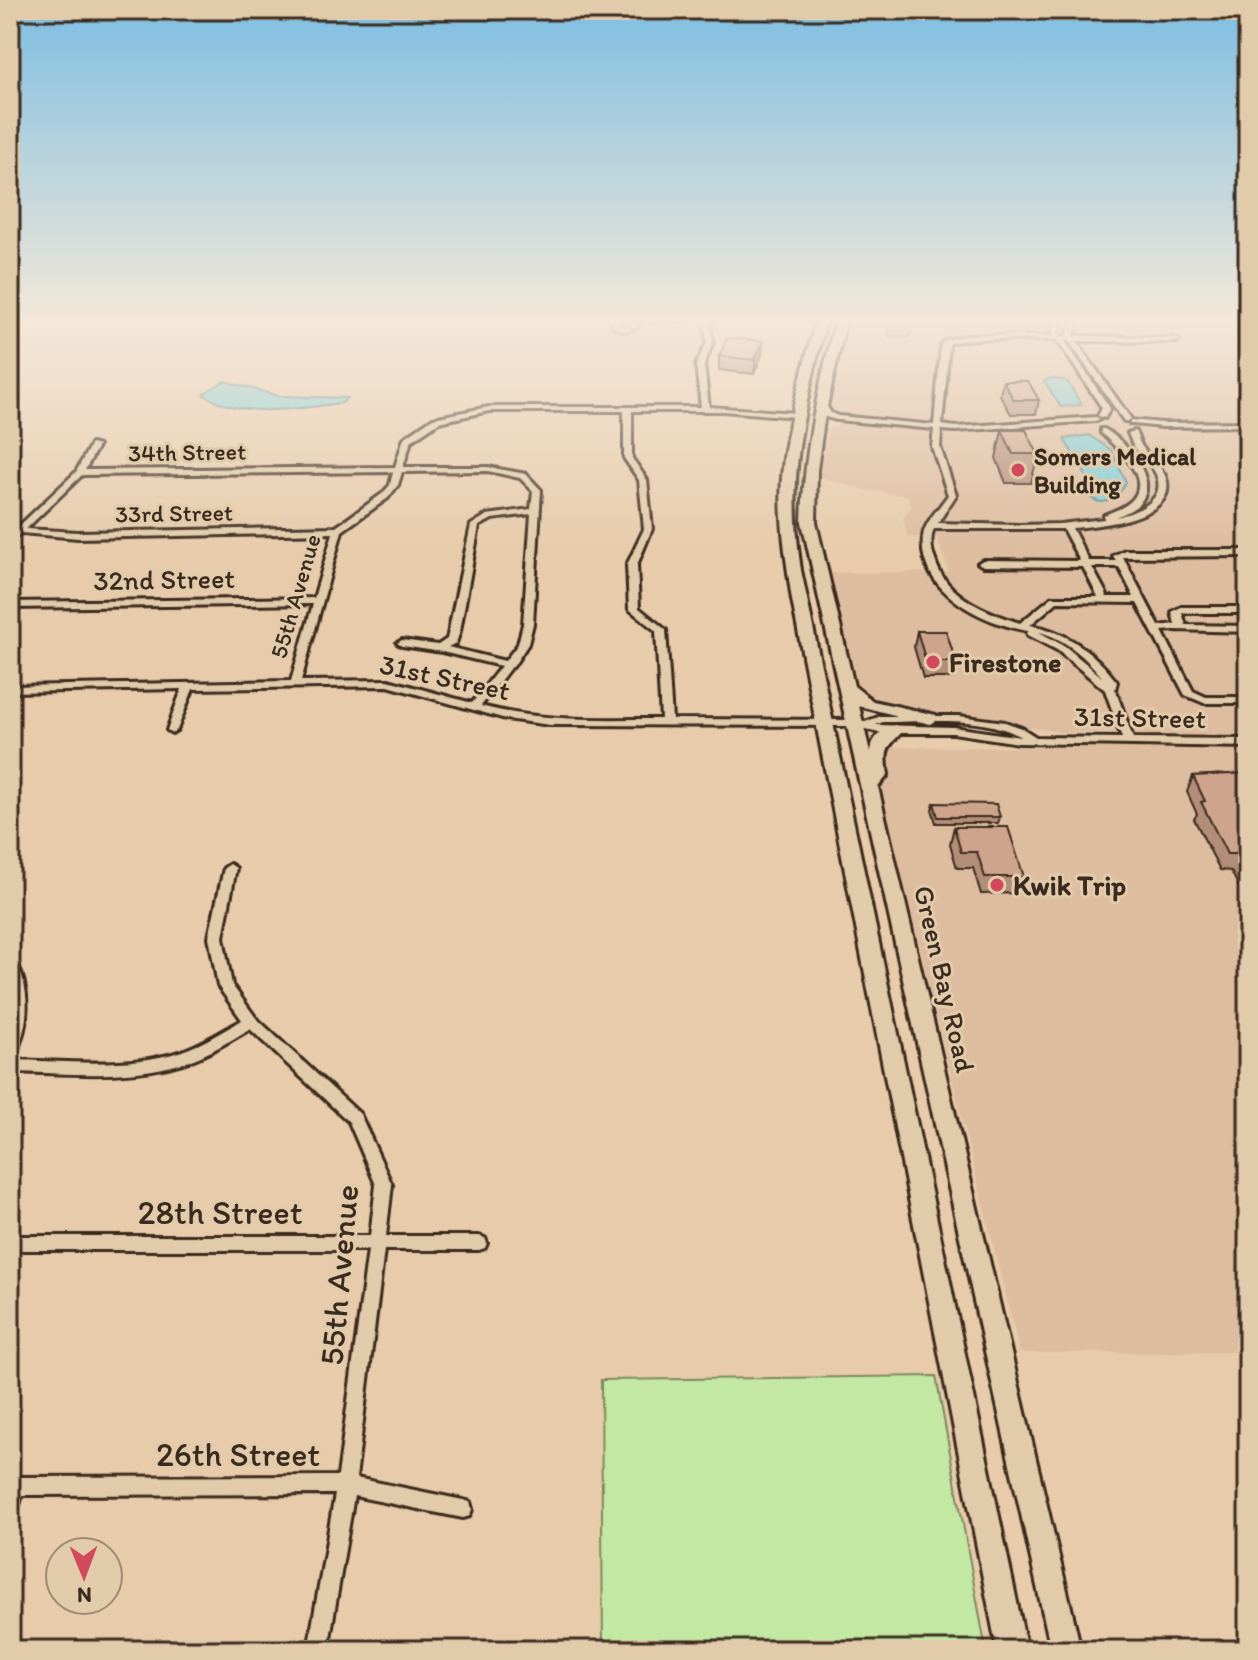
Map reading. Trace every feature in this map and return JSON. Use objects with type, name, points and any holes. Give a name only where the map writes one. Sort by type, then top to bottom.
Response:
[{"type":"main road","points":[[802,397],[787,479],[789,529],[799,600],[1012,1650]]},
{"type":"main road","points":[[806,397],[817,418]]},
{"type":"main road","name":"Green Bay Road","points":[[822,397],[808,475],[809,522],[845,686],[861,724],[868,787],[1066,1650]]},
{"type":"main road","points":[[797,415],[806,418],[813,436]]},
{"type":"main road","points":[[845,686],[868,705],[930,719]]},
{"type":"main road","points":[[868,787],[879,775],[877,758],[881,740],[896,730]]},
{"type":"street","points":[[704,397],[705,409]]},
{"type":"street","points":[[941,397],[936,447],[952,495],[931,526],[926,540],[943,587],[959,601],[1022,627],[1061,648],[1110,689],[1129,741]]},
{"type":"street","points":[[1099,397],[1106,408],[1100,424]]},
{"type":"street","points":[[931,526],[1086,526],[1122,520],[1159,502],[1163,481],[1111,397]]},
{"type":"street","points":[[821,403],[828,415],[837,418],[938,430]]},
{"type":"street","name":"55th Avenue","points":[[295,685],[338,530],[385,496],[394,485],[407,440],[436,420],[489,409],[628,409]]},
{"type":"street","points":[[667,723],[661,630],[634,609],[632,565],[648,529],[643,480],[628,458],[628,409],[705,409],[797,415]]},
{"type":"street","points":[[817,418],[938,430],[1100,424],[1248,426]]},
{"type":"street","points":[[1100,424],[1131,426]]},
{"type":"street","points":[[1086,526],[1133,505],[1142,497],[1144,489],[1131,459],[1100,424]]},
{"type":"street","points":[[10,539],[14,530],[80,473],[94,446]]},
{"type":"street","name":"34th Street","points":[[80,473],[488,469],[515,474],[532,482],[537,490],[537,511]]},
{"type":"street","points":[[440,648],[452,641],[455,631],[475,525],[490,517],[537,511],[528,624],[523,644],[475,707]]},
{"type":"street","points":[[1066,525],[1102,595]]},
{"type":"street","name":"33rd Street","points":[[14,530],[78,535],[338,530]]},
{"type":"street","points":[[1248,553],[1125,553],[1118,556],[1189,693],[1204,700],[1248,700]]},
{"type":"street","points":[[983,563],[1121,564]]},
{"type":"street","points":[[1022,627],[1055,599],[1139,600]]},
{"type":"street","name":"32nd Street","points":[[10,605],[319,601]]},
{"type":"street","points":[[1178,628],[1181,626],[1177,612],[1181,610],[1248,610]]},
{"type":"street","points":[[1157,629],[1248,629]]},
{"type":"street","points":[[402,643],[440,648],[459,656],[509,665]]},
{"type":"street","name":"31st Street","points":[[10,689],[388,683],[475,707],[550,722],[861,724],[881,730],[953,730],[1019,740],[1248,743]]},
{"type":"street","points":[[172,730],[189,686]]},
{"type":"street","name":"31st Street","points":[[861,724],[881,719],[930,719],[1021,730],[1031,738]]},
{"type":"street","name":"55th Avenue","points":[[230,868],[216,937],[225,986],[251,1022],[355,1118],[384,1185],[346,1485],[318,1650]]},
{"type":"street","points":[[10,962],[22,992],[22,1018],[10,1051]]},
{"type":"street","points":[[10,1066],[127,1066],[174,1059],[212,1045],[251,1022]]},
{"type":"street","name":"28th Street","points":[[10,1243],[379,1240],[479,1243]]},
{"type":"street","name":"26th Street","points":[[12,1492],[346,1485],[463,1509]]},
{"type":"shaded area","points":[[830,397],[1248,397],[1248,737],[1061,732],[881,706],[863,700],[851,677],[829,573],[949,572],[937,537],[908,537],[903,518],[911,506],[908,496],[866,490],[820,477],[828,429],[842,424],[843,416],[833,412]]},
{"type":"shaded area","points":[[870,747],[1248,748],[1248,1352],[1020,1353]]},
{"type":"green space","points":[[936,1376],[986,1650],[603,1650],[601,1380]]},
{"type":"water","points":[[210,397],[347,398],[342,403],[271,410],[253,410]]},
{"type":"water","points":[[1055,397],[1077,397],[1082,405],[1061,407]]},
{"type":"water","points":[[1089,435],[1111,450],[1126,482],[1115,497],[1104,502],[1088,495],[1091,484],[1064,439]]},
{"type":"building","points":[[1013,397],[1039,400],[1014,400]]},
{"type":"building","points":[[1002,430],[1026,430],[1038,454],[1013,454]]},
{"type":"building","points":[[917,631],[946,631],[956,662],[926,662]]},
{"type":"building","points":[[1248,773],[1248,873],[1238,854],[1227,854],[1201,802],[1205,801],[1193,776]]},
{"type":"building","points":[[934,803],[996,804],[1000,817],[938,817]]},
{"type":"building","points":[[954,827],[1008,827],[1024,877],[985,877],[977,852],[961,852]]},
{"type":"place","name":"Somers Medical Building","points":[[1018,470]]},
{"type":"place","name":"Firestone","points":[[933,662]]},
{"type":"place","name":"Kwik Trip","points":[[997,885]]}]
